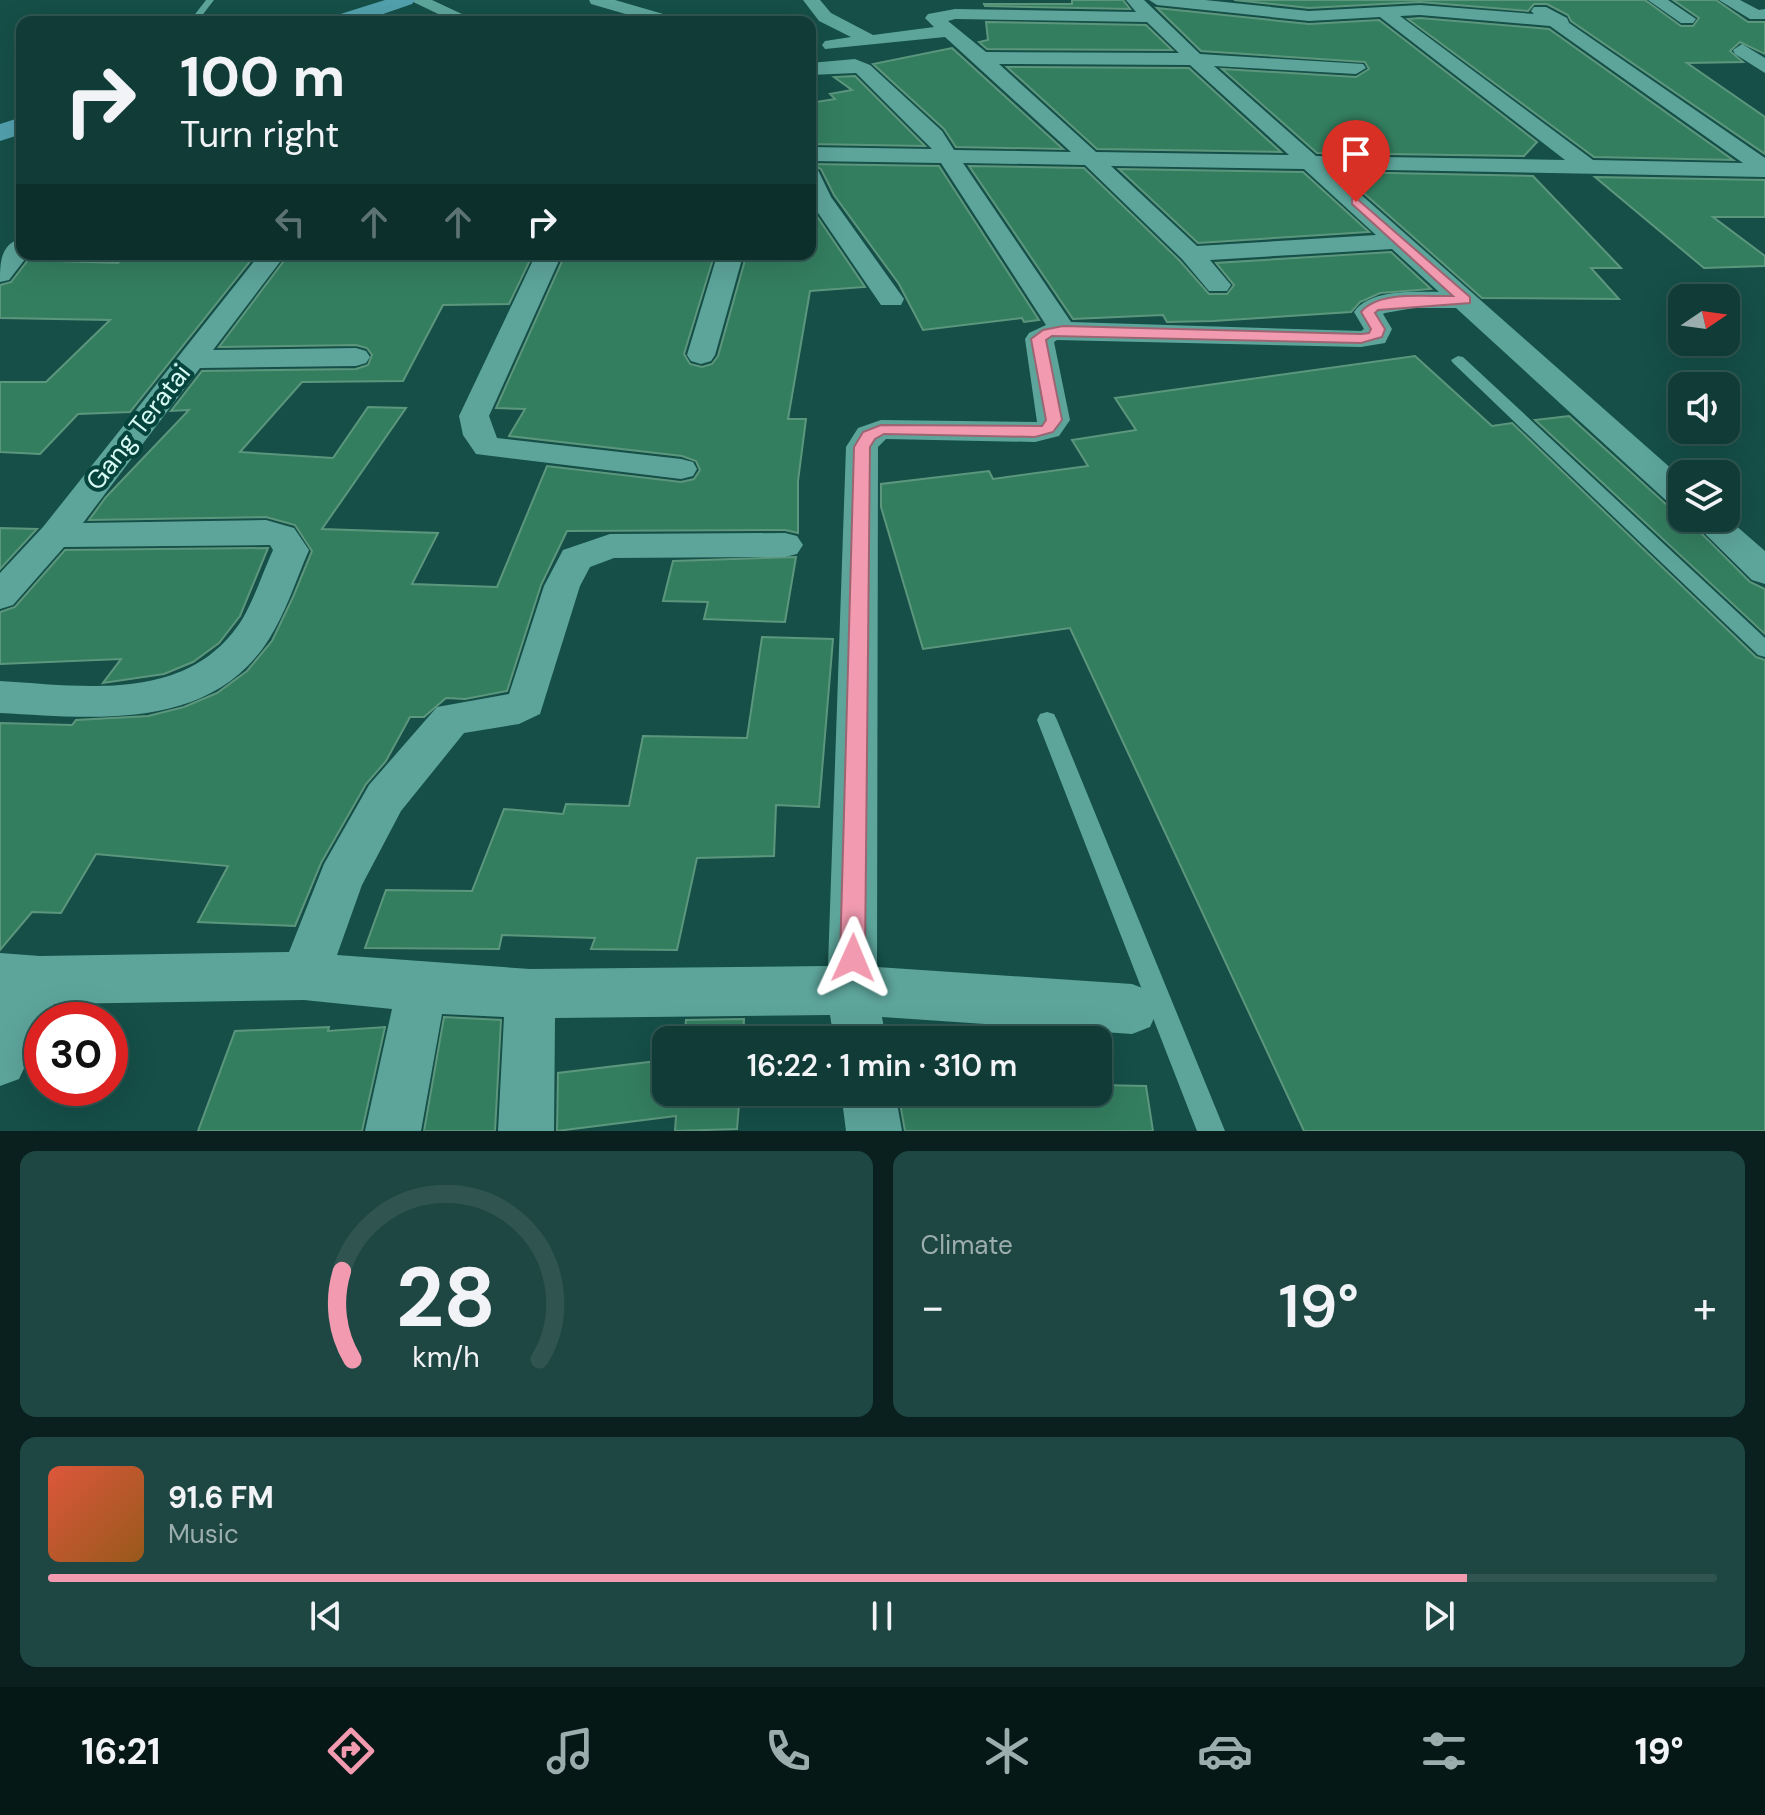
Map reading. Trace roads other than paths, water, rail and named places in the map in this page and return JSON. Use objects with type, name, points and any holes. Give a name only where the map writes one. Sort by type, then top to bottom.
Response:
[{"type":"street","points":[[417,0],[456,16]]},
{"type":"street","points":[[597,0],[651,16]]},
{"type":"street","points":[[811,0],[825,17],[870,40]]},
{"type":"street","points":[[1134,0],[1155,8],[1195,59],[1668,483]]},
{"type":"street","points":[[1522,0],[1561,22],[1765,169]]},
{"type":"street","points":[[1656,0],[1687,19]]},
{"type":"street","points":[[1727,0],[1756,15],[1765,14]]},
{"type":"street","points":[[354,16],[392,1]]},
{"type":"street","points":[[1218,285],[1191,254],[1015,87],[934,18],[1155,8],[1309,16],[1381,10],[1464,12],[1561,22]]},
{"type":"street","points":[[1381,10],[1588,167]]},
{"type":"street","points":[[831,45],[947,31]]},
{"type":"street","points":[[1742,50],[1765,67]]},
{"type":"street","points":[[980,58],[1195,59],[1356,68]]},
{"type":"street","points":[[816,68],[855,65],[863,69],[934,136],[1063,330]]},
{"type":"street","points":[[816,154],[1765,169]]},
{"type":"street","points":[[816,189],[891,299]]},
{"type":"street","points":[[1191,254],[1399,241]]},
{"type":"street","points":[[0,274],[16,254]]},
{"type":"street","name":"Gang Teratai","points":[[0,596],[55,535],[268,260]]},
{"type":"street","points":[[546,260],[474,416],[479,435],[487,447],[681,469]]},
{"type":"street","points":[[701,355],[729,260]]},
{"type":"street","points":[[858,1026],[852,990],[862,447],[869,435],[881,429],[1035,432],[1048,429],[1054,420],[1039,339],[1048,333],[1063,330],[1361,339],[1375,337],[1378,329],[1368,312],[1373,307],[1386,303],[1465,300]]},
{"type":"street","points":[[191,359],[356,357]]},
{"type":"street","points":[[0,697],[103,704],[136,703],[173,694],[216,669],[250,637],[291,550],[282,536],[266,532],[55,535]]},
{"type":"street","points":[[1722,532],[1765,571]]},
{"type":"street","points":[[304,976],[341,879],[385,798],[440,729],[452,719],[519,708],[526,703],[562,586],[576,559],[610,546],[785,545]]},
{"type":"street","points":[[0,1060],[20,978],[304,976],[422,988],[530,994],[852,990],[1132,1009]]},
{"type":"street","points":[[393,1131],[422,988]]},
{"type":"street","points":[[526,1131],[530,994]]},
{"type":"street","points":[[870,1106],[874,1131]]},
{"type":"lane","points":[[198,16],[210,0]]},
{"type":"lane","points":[[1458,360],[1765,650]]},
{"type":"lane","points":[[1047,720],[1211,1131]]}]
